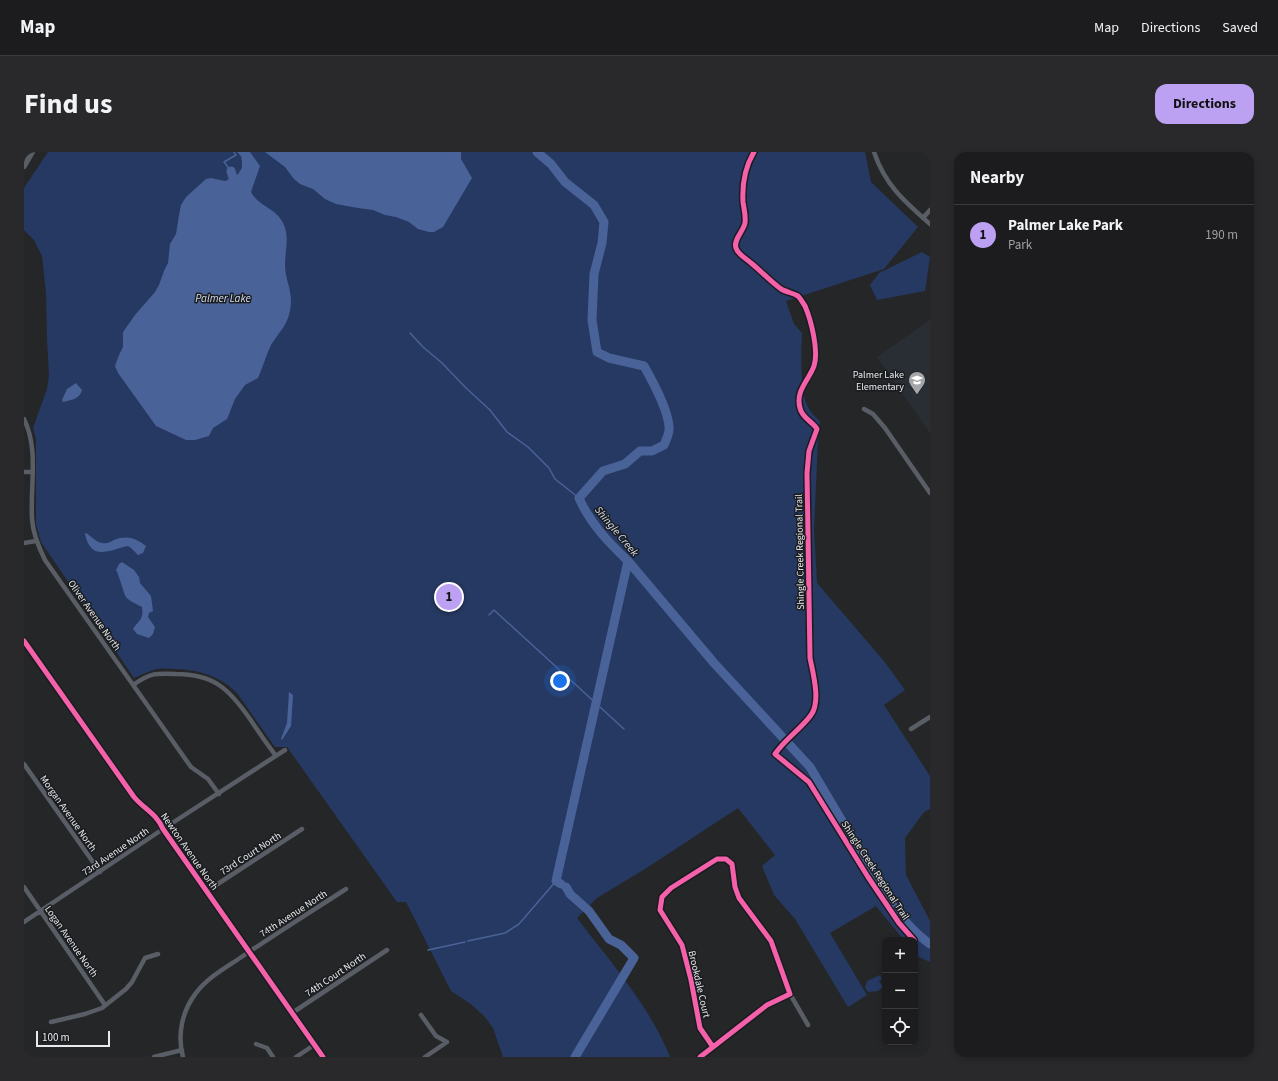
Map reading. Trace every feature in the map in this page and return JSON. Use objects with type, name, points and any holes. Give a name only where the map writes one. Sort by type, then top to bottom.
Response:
[{"type":"street","points":[[24,166],[32,152]]},
{"type":"street","points":[[874,152],[879,167],[895,191],[930,224]]},
{"type":"street","points":[[923,218],[930,210]]},
{"type":"street","points":[[864,409],[873,414],[885,428],[930,493]]},
{"type":"street","name":"Oliver Avenue North","points":[[24,419],[30,431],[31,438],[33,472],[32,519],[36,542],[45,560],[191,767],[208,779],[219,794]]},
{"type":"street","points":[[24,472],[33,472]]},
{"type":"street","points":[[24,543],[36,542]]},
{"type":"street","name":"Newton Avenue North","points":[[24,641],[134,797],[146,809],[156,816],[163,829],[323,1057]]},
{"type":"street","points":[[133,685],[148,675],[155,673],[185,674],[198,676],[209,680],[230,693],[276,756]]},
{"type":"street","points":[[911,730],[930,717]]},
{"type":"street","name":"73rd Avenue North","points":[[24,922],[285,750]]},
{"type":"street","name":"Morgan Avenue North","points":[[24,764],[100,872]]},
{"type":"street","name":"73rd Court North","points":[[207,892],[302,829]]},
{"type":"street","name":"Brookdale Court","points":[[713,1047],[700,1028],[691,980],[682,945],[660,910],[662,897],[671,888],[717,859],[726,859],[732,864],[735,886],[739,898],[762,928],[775,949],[790,994]]},
{"type":"street","name":"Logan Avenue North","points":[[24,887],[105,1005]]},
{"type":"street","name":"74th Avenue North","points":[[183,1057],[181,1028],[184,1016],[195,993],[213,976],[346,889]]},
{"type":"street","name":"74th Court North","points":[[292,1013],[387,950]]},
{"type":"street","points":[[51,1022],[94,1012],[126,989],[132,982],[145,958],[158,954]]},
{"type":"street","points":[[700,1057],[767,1005],[790,994],[808,1025]]},
{"type":"street","points":[[421,1015],[436,1036],[447,1042],[425,1057]]},
{"type":"street","points":[[256,1044],[267,1048],[273,1057]]},
{"type":"street","points":[[296,1057],[314,1045]]},
{"type":"street","points":[[154,1057],[182,1050]]},
{"type":"shaded area","points":[[48,152],[865,152],[871,182],[918,227],[884,269],[786,301],[794,324],[802,333],[801,350],[803,390],[805,398],[809,409],[820,422],[814,530],[817,583],[884,661],[905,690],[884,705],[930,776],[930,809],[924,812],[905,838],[906,875],[930,921],[930,962],[918,956],[918,937],[902,937],[876,906],[830,933],[867,995],[848,1007],[795,919],[774,895],[762,866],[775,855],[738,808],[645,869],[597,898],[577,918],[641,1003],[662,1039],[670,1057],[503,1057],[493,1028],[485,1017],[472,1005],[451,991],[406,902],[397,902],[287,747],[275,747],[237,693],[224,682],[216,678],[193,671],[157,669],[134,678],[41,542],[36,524],[36,439],[33,428],[47,389],[49,375],[46,293],[42,256],[34,240],[24,230],[24,188]]},
{"type":"shaded area","points":[[922,252],[930,257],[925,291],[877,300],[870,285],[879,273]]},
{"type":"shaded area","name":"Palmer Lake Elementary","points":[[930,320],[930,433],[877,357]]},
{"type":"shaded area","points":[[880,975],[882,979],[879,981],[882,988],[878,991],[868,992],[865,988],[867,981]]},
{"type":"water","name":"Palmer Lake","points":[[237,152],[250,152],[260,166],[251,192],[258,201],[280,218],[285,228],[287,238],[285,270],[291,296],[290,309],[285,325],[271,345],[258,378],[245,385],[235,399],[227,419],[213,428],[209,436],[195,440],[186,440],[156,426],[118,373],[115,366],[123,347],[123,332],[159,285],[168,263],[170,244],[176,234],[181,205],[186,197],[206,179],[211,178],[225,181],[238,174],[242,168],[242,162],[241,156]]},
{"type":"water","points":[[265,152],[461,152],[461,159],[472,178],[443,227],[434,232],[429,232],[418,229],[409,222],[396,217],[385,215],[373,210],[336,204],[325,199],[313,189],[300,184],[285,167]]},
{"type":"water","points":[[76,383],[82,390],[81,393],[75,399],[63,402],[62,400],[67,389]]},
{"type":"water","points":[[86,533],[102,543],[107,543],[119,538],[131,538],[146,546],[143,553],[138,555],[128,546],[102,552],[96,551],[88,543]]},
{"type":"water","points":[[122,562],[134,570],[139,577],[140,583],[151,596],[153,611],[149,613],[148,617],[155,627],[153,634],[149,638],[137,634],[133,629],[141,618],[142,607],[129,600],[125,595],[116,570]]},
{"type":"water","points":[[289,692],[293,695],[291,726],[282,740],[281,739],[287,723]]},
{"type":"waterway","points":[[231,171],[224,162],[236,155],[234,152]]},
{"type":"waterway","name":"Shingle Creek","points":[[537,152],[551,164],[565,182],[594,205],[604,222],[602,243],[594,274],[592,320],[597,352],[609,358],[644,366],[663,404],[669,427],[664,445],[652,451],[640,451],[625,464],[603,471],[579,498],[583,507],[600,532],[628,561],[714,663],[810,767],[890,902],[918,935],[930,944]]},
{"type":"waterway","points":[[231,171],[236,188]]},
{"type":"waterway","points":[[410,333],[490,410],[507,432],[528,447],[549,468],[555,479],[579,498]]},
{"type":"waterway","points":[[561,884],[556,881],[628,561]]},
{"type":"waterway","points":[[489,615],[494,610],[624,729]]},
{"type":"waterway","points":[[468,941],[505,933],[519,924],[556,881]]},
{"type":"waterway","points":[[566,887],[570,894],[589,911],[609,939],[621,945],[634,958],[575,1057]]},
{"type":"waterway","points":[[428,950],[465,942]]},
{"type":"cycle path","name":"Shingle Creek Regional Trail","points":[[754,152],[748,164],[744,182],[743,202],[745,223],[735,245],[740,255],[755,266],[777,286],[800,298],[810,319],[816,352],[814,366],[799,396],[801,411],[817,429],[809,451],[807,473],[810,658],[816,695],[814,709],[811,715],[775,754],[809,782],[868,877],[899,923],[911,937]]},
{"type":"cycle path","points":[[24,641],[134,797],[157,819],[323,1057]]},
{"type":"cycle path","points":[[700,1057],[713,1047],[700,1028],[691,980],[682,945],[660,910],[662,897],[671,888],[717,859],[726,859],[732,864],[735,887],[739,898],[771,941],[790,994],[767,1005],[713,1047]]},
{"type":"place","name":"Palmer Lake Elementary","points":[[917,395]]},
{"type":"place","name":"Palmer Lake Park","points":[[449,597]]}]
